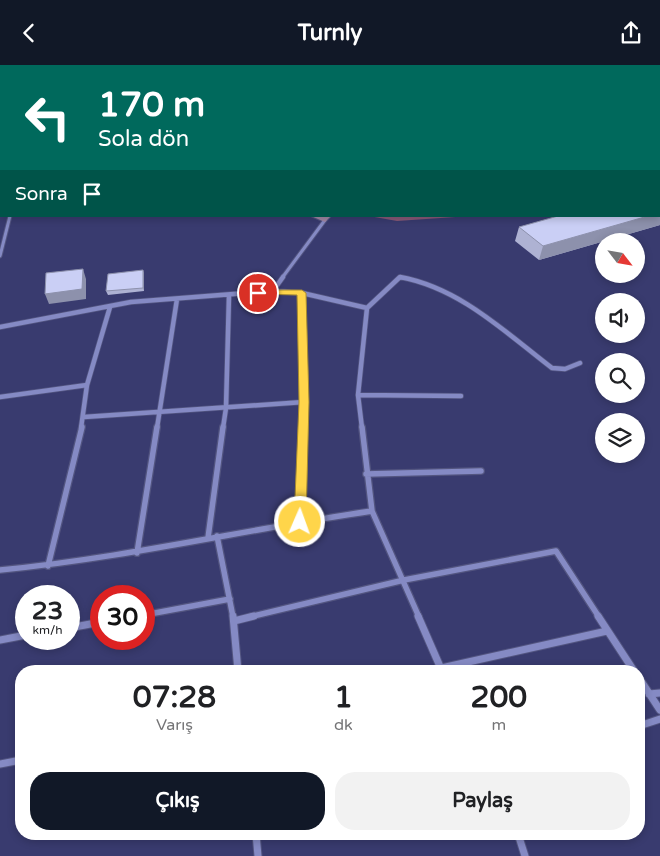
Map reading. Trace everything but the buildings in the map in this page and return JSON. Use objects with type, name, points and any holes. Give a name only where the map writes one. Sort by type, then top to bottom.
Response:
[{"type":"street","points":[[0,256],[10,217]]},
{"type":"street","points":[[273,291],[326,218]]},
{"type":"street","points":[[439,665],[404,580],[372,511],[366,474],[358,395],[367,308],[400,277],[416,278],[444,290],[470,306],[552,368],[565,369],[580,363]]},
{"type":"street","points":[[0,327],[110,307],[131,301],[273,291],[302,293],[367,308]]},
{"type":"street","points":[[300,522],[304,402],[302,293]]},
{"type":"street","points":[[208,538],[226,408],[229,295]]},
{"type":"street","points":[[137,553],[177,299]]},
{"type":"street","points":[[48,566],[84,417],[87,385],[110,307]]},
{"type":"street","points":[[0,397],[87,385]]},
{"type":"street","points":[[358,395],[462,396]]},
{"type":"street","points":[[84,417],[159,409],[226,408],[304,402]]},
{"type":"street","points":[[366,474],[481,471]]},
{"type":"street","points":[[0,570],[48,566],[137,553],[217,536],[372,511]]},
{"type":"street","points":[[217,536],[234,621],[238,665]]},
{"type":"street","points":[[234,621],[404,580],[556,551],[630,665]]},
{"type":"street","points":[[155,613],[230,599]]},
{"type":"street","points":[[462,665],[608,631]]},
{"type":"street","points":[[0,640],[15,637]]},
{"type":"street","points":[[645,688],[660,710]]},
{"type":"street","points":[[649,694],[660,693]]},
{"type":"street","points":[[645,724],[660,719]]},
{"type":"street","points":[[0,764],[15,761]]},
{"type":"street","points":[[256,840],[258,856]]},
{"type":"street","points":[[520,840],[525,856]]},
{"type":"shaded area","points":[[375,217],[455,217],[397,221]]},
{"type":"route","points":[[258,293],[273,291],[302,293],[304,402],[300,522]]}]
